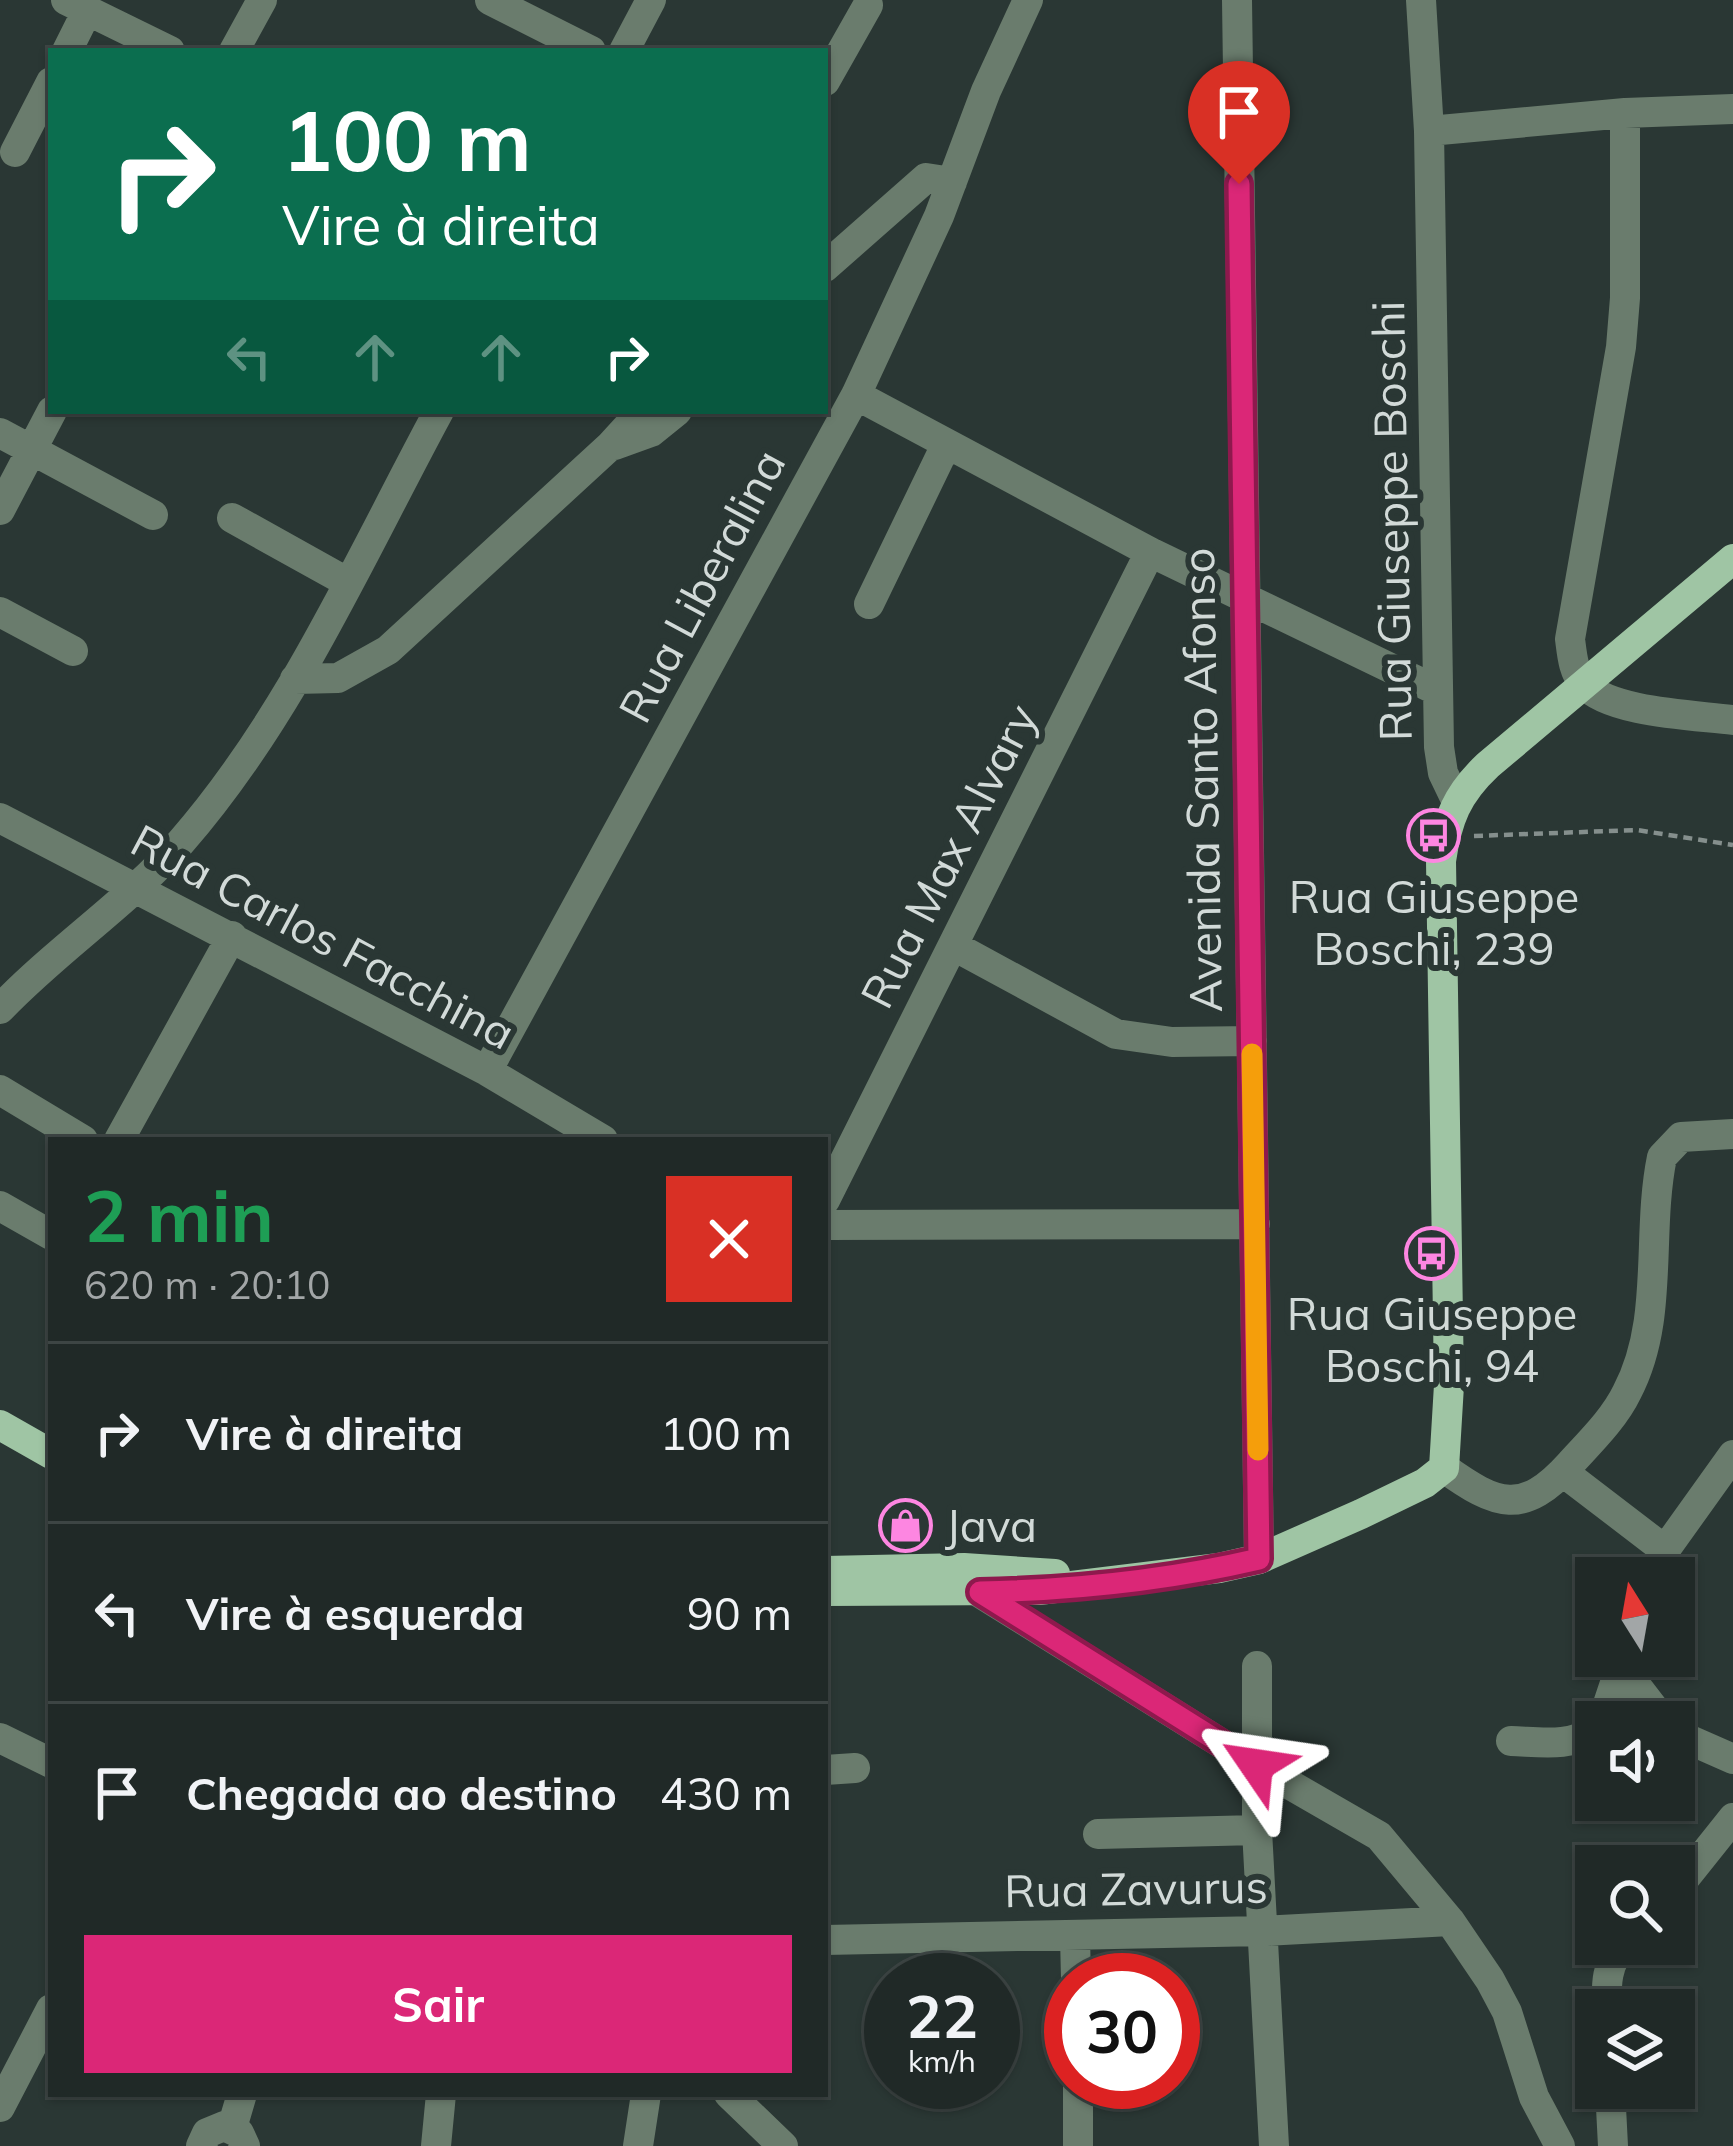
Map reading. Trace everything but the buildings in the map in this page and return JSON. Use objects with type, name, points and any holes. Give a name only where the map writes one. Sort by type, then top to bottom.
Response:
[{"type":"main road","points":[[828,1571],[972,1580],[1039,1590],[1189,1574],[1259,1559],[1400,1497],[1444,1468],[1449,1385],[1444,837],[1456,800],[1488,765],[1733,560]]},
{"type":"main road","points":[[0,1425],[48,1452]]},
{"type":"main road","points":[[828,1591],[972,1580]]},
{"type":"street","points":[[237,48],[262,0]]},
{"type":"street","points":[[490,0],[585,48]]},
{"type":"street","points":[[626,48],[651,0]]},
{"type":"street","name":"Rua Liberalina","points":[[487,1071],[856,395],[1028,0]]},
{"type":"street","name":"Avenida Santo Afonso","points":[[1237,0],[1259,1559]]},
{"type":"street","name":"Rua Giuseppe Boschi","points":[[1421,0],[1430,131],[1438,692],[1443,773],[1456,800]]},
{"type":"street","points":[[68,48],[76,5],[164,48]]},
{"type":"street","points":[[828,76],[868,5]]},
{"type":"street","points":[[15,152],[48,88]]},
{"type":"street","points":[[1430,131],[1625,113],[1733,109]]},
{"type":"street","points":[[1625,113],[1622,347],[1570,639],[1573,664],[1582,683],[1600,697],[1630,706],[1733,720]]},
{"type":"street","points":[[828,264],[917,183],[933,177],[952,182]]},
{"type":"street","points":[[856,395],[1150,552],[1438,692]]},
{"type":"street","points":[[0,510],[50,414]]},
{"type":"street","points":[[0,1009],[179,844],[218,797],[295,679],[437,414]]},
{"type":"street","points":[[295,679],[338,678],[388,650],[639,414]]},
{"type":"street","points":[[610,446],[651,432],[673,414]]},
{"type":"street","points":[[0,433],[153,515]]},
{"type":"street","points":[[869,604],[946,446]]},
{"type":"street","points":[[232,518],[347,582]]},
{"type":"street","name":"Rua Max Alvary","points":[[828,1194],[1150,552]]},
{"type":"street","points":[[0,612],[73,651]]},
{"type":"street","name":"Rua Carlos Facchina","points":[[0,818],[487,1071],[598,1137]]},
{"type":"street","points":[[121,1137],[232,936]]},
{"type":"street","points":[[954,946],[1116,1034],[1172,1042],[1252,1041]]},
{"type":"street","points":[[0,1090],[78,1137]]},
{"type":"street","points":[[1444,1468],[1483,1493],[1520,1499],[1538,1496],[1563,1472],[1627,1394],[1647,1336],[1662,1157],[1681,1137],[1733,1134]]},
{"type":"street","points":[[0,1206],[48,1232]]},
{"type":"street","points":[[828,1225],[1255,1224]]},
{"type":"street","points":[[1664,1557],[1733,1455]]},
{"type":"street","points":[[1563,1472],[1652,1557]]},
{"type":"street","points":[[972,1580],[1256,1765],[1379,1836],[1450,1921],[1507,2012],[1526,2078],[1560,2146]]},
{"type":"street","points":[[1256,1666],[1257,1830],[1274,2146]]},
{"type":"street","points":[[1626,1677],[1646,1701]]},
{"type":"street","points":[[0,1738],[48,1762]]},
{"type":"street","points":[[1510,1741],[1575,1741]]},
{"type":"street","points":[[1695,1742],[1733,1759]]},
{"type":"street","points":[[1695,1866],[1733,1818]]},
{"type":"street","points":[[1098,1834],[1257,1830]]},
{"type":"street","name":"Rua Zavurus","points":[[828,1940],[1263,1931],[1450,1921]]},
{"type":"street","points":[[1075,1936],[1075,1953]]},
{"type":"street","points":[[0,2107],[48,2015]]},
{"type":"street","points":[[202,2146],[215,2128],[239,2137],[242,2097]]},
{"type":"street","points":[[436,2146],[441,2097]]},
{"type":"street","points":[[638,2146],[646,2097]]},
{"type":"street","points":[[732,2097],[783,2146]]},
{"type":"street","points":[[1078,2109],[1078,2146]]},
{"type":"street","points":[[1611,2109],[1613,2146]]},
{"type":"path","points":[[1444,837],[1637,830],[1733,845]]},
{"type":"slow traffic","points":[[1252,1054],[1258,1450]]},
{"type":"place","name":"Rua Giuseppe Boschi, 239","points":[[1434,836]]},
{"type":"place","name":"Rua Giuseppe Boschi, 94","points":[[1432,1253]]},
{"type":"place","name":"Java","points":[[906,1526]]},
{"type":"route","points":[[1239,184],[1259,1559],[1151,1579],[980,1592],[1256,1765]]}]
